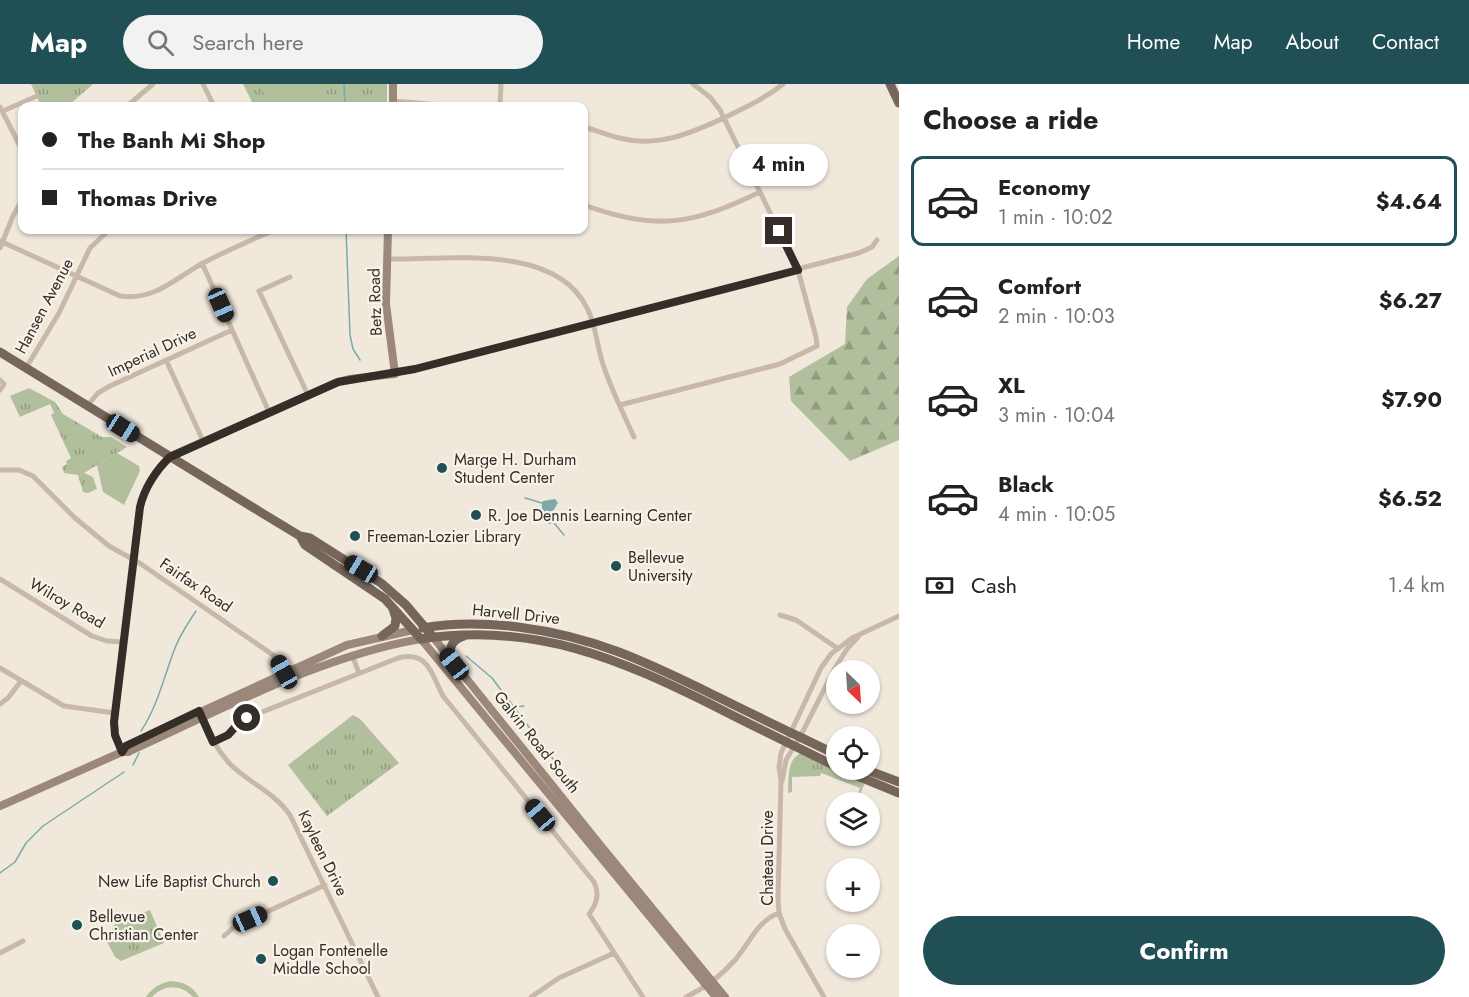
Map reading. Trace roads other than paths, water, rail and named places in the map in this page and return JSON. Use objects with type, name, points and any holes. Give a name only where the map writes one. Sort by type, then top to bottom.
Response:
[{"type":"main road","points":[[393,84],[393,102]]},
{"type":"main road","points":[[890,84],[899,104]]},
{"type":"main road","name":"Betz Road","points":[[388,234],[386,304],[395,374]]},
{"type":"main road","name":"Galvin Road South","points":[[0,352],[300,536],[310,538],[372,576],[402,601],[710,984],[716,997]]},
{"type":"main road","points":[[170,457],[349,379],[395,374]]},
{"type":"main road","name":"Galvin Road South","points":[[300,536],[305,545],[371,588],[390,604],[710,984],[725,997]]},
{"type":"main road","points":[[382,636],[393,629],[396,622],[390,604]]},
{"type":"main road","name":"Harvell Drive","points":[[0,806],[122,752],[128,752],[284,672],[347,645],[425,627],[467,623],[552,632],[593,642],[643,661],[826,750]]},
{"type":"main road","points":[[454,664],[449,651],[451,644],[469,633]]},
{"type":"main road","name":"Harvell Drive","points":[[200,714],[375,647],[469,633],[506,635],[552,642],[615,660],[826,762]]},
{"type":"main road","points":[[880,775],[899,783]]},
{"type":"main road","points":[[867,780],[899,793]]},
{"type":"street","points":[[133,102],[153,84]]},
{"type":"street","points":[[203,84],[212,102]]},
{"type":"street","points":[[500,102],[501,84]]},
{"type":"street","points":[[620,405],[780,364],[817,346],[798,270],[723,118],[710,96],[693,84]]},
{"type":"street","points":[[588,128],[622,139],[661,141],[687,135],[762,99],[783,84]]},
{"type":"street","points":[[21,102],[37,96]]},
{"type":"street","points":[[18,103],[2,109],[18,142]]},
{"type":"street","points":[[588,206],[625,218],[665,222],[706,215],[760,192]]},
{"type":"street","points":[[18,207],[1,244],[120,296],[134,298],[156,292],[202,263],[264,234]]},
{"type":"street","name":"Hansen Avenue","points":[[26,368],[45,338],[90,248],[105,234]]},
{"type":"street","points":[[395,374],[798,270],[868,250],[877,240]]},
{"type":"street","points":[[388,259],[489,259],[514,262],[542,269],[569,284],[581,296],[593,324],[604,369],[634,437]]},
{"type":"street","points":[[202,263],[269,412]]},
{"type":"street","points":[[290,277],[259,291],[308,395]]},
{"type":"street","name":"Imperial Drive","points":[[87,406],[103,389],[232,330]]},
{"type":"street","points":[[166,360],[203,441]]},
{"type":"street","points":[[0,380],[4,384],[0,390]]},
{"type":"street","points":[[122,752],[115,735],[115,713],[141,503],[157,472],[170,457]]},
{"type":"street","name":"Fairfax Road","points":[[0,470],[19,470],[33,476],[85,528],[276,657],[284,672]]},
{"type":"street","name":"Wilroy Road","points":[[0,579],[92,636],[107,641],[124,642]]},
{"type":"street","points":[[780,615],[796,620],[837,648]]},
{"type":"street","points":[[791,744],[790,733],[821,668],[837,648],[864,632],[899,616]]},
{"type":"street","points":[[791,744],[800,737],[835,668],[853,641],[864,632]]},
{"type":"street","points":[[352,655],[359,673]]},
{"type":"street","points":[[213,742],[228,735],[247,718],[359,673],[409,656],[418,658],[435,676],[442,696],[594,882],[597,889],[597,900],[589,914],[643,997]]},
{"type":"street","points":[[0,668],[64,706],[115,713]]},
{"type":"street","points":[[0,704],[8,698],[21,681]]},
{"type":"street","name":"Kayleen Drive","points":[[200,714],[213,742],[234,767],[286,808],[299,829],[378,997]]},
{"type":"street","name":"Chateau Drive","points":[[791,744],[781,753],[779,766],[781,781],[779,913],[785,929],[824,997]]},
{"type":"street","name":"Chateau Drive","points":[[781,781],[791,744]]},
{"type":"street","points":[[224,936],[234,927],[325,885]]},
{"type":"street","points":[[686,997],[710,984],[735,960],[764,921],[769,916],[779,913]]},
{"type":"street","points":[[0,953],[23,941]]},
{"type":"street","points":[[531,997],[559,978],[614,953]]},
{"type":"water","points":[[555,499],[558,503],[553,511],[555,521],[550,524],[541,520],[542,503]]},
{"type":"waterway","points":[[344,84],[345,102]]},
{"type":"waterway","points":[[346,234],[350,335],[353,349],[360,360]]},
{"type":"waterway","points":[[525,498],[542,503]]},
{"type":"waterway","points":[[554,523],[564,535]]},
{"type":"waterway","points":[[141,731],[156,701],[177,643],[196,611]]},
{"type":"waterway","points":[[466,656],[492,678],[553,759]]},
{"type":"waterway","points":[[514,707],[524,706]]},
{"type":"waterway","points":[[133,765],[139,753]]},
{"type":"waterway","points":[[0,873],[15,862],[26,843],[43,826],[124,772]]},
{"type":"place","name":"Marge H. Durham Student Center","points":[[442,468]]},
{"type":"place","name":"R. Joe Dennis Learning Center","points":[[476,515]]},
{"type":"place","name":"Freeman-Lozier Library","points":[[355,536]]},
{"type":"place","name":"Bellevue University","points":[[616,566]]},
{"type":"place","name":"New Life Baptist Church","points":[[273,881]]},
{"type":"place","name":"Bellevue Christian Center","points":[[77,925]]},
{"type":"place","name":"Logan Fontenelle Middle School","points":[[261,959]]}]
